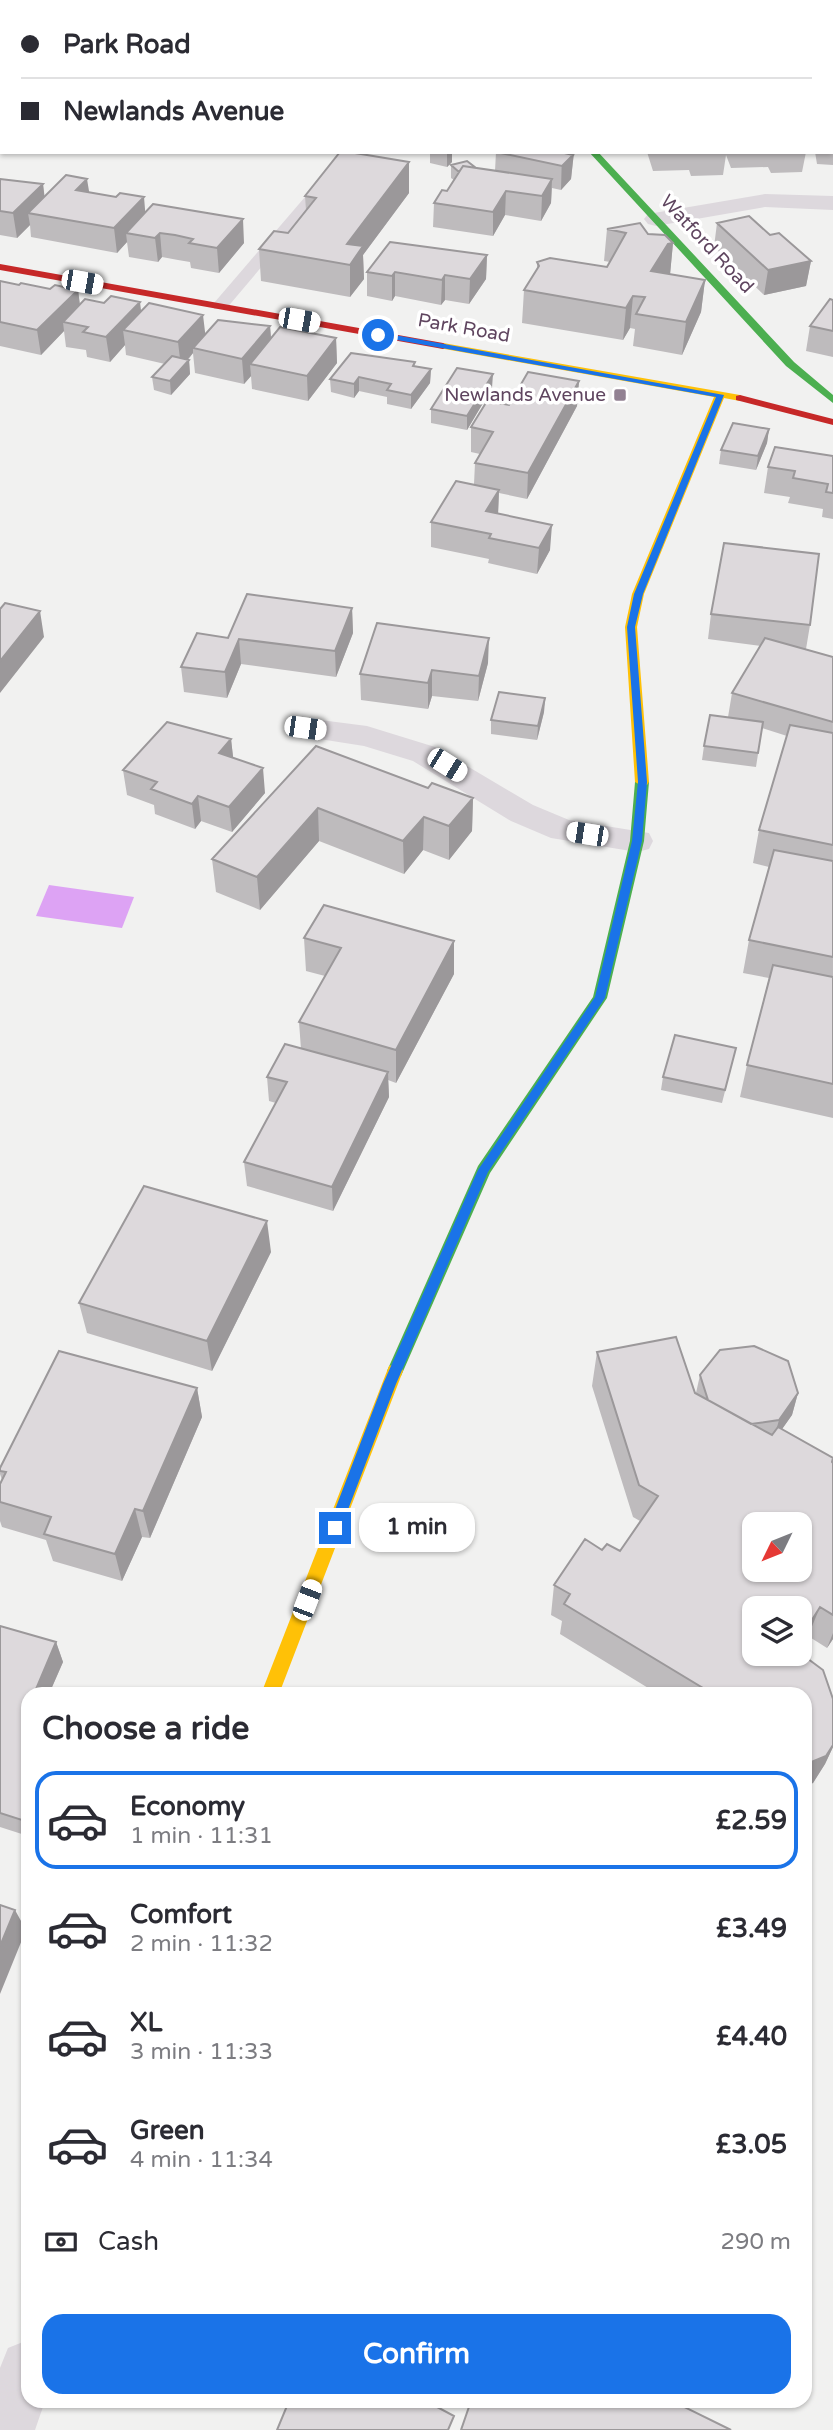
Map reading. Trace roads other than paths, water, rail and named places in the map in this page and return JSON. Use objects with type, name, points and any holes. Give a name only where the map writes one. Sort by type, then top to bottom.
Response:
[{"type":"street","name":"Watford Road","points":[[595,154],[656,219],[788,370],[833,400]]},
{"type":"street","points":[[656,219],[756,199],[793,198],[833,203]]},
{"type":"street","name":"Park Road","points":[[0,267],[755,401]]},
{"type":"street","points":[[755,401],[771,392]]},
{"type":"street","points":[[273,1687],[390,1384],[483,1170],[600,998],[637,841],[642,782],[631,627],[638,594],[720,395]]},
{"type":"street","points":[[755,401],[833,422]]},
{"type":"street","points":[[305,728],[366,736],[424,754],[532,817],[563,830],[637,841]]},
{"type":"street","points":[[6,2430],[21,2388]]},
{"type":"lane","points":[[220,306],[341,164]]},
{"type":"place","name":"Newlands Avenue","points":[[620,395]]}]
